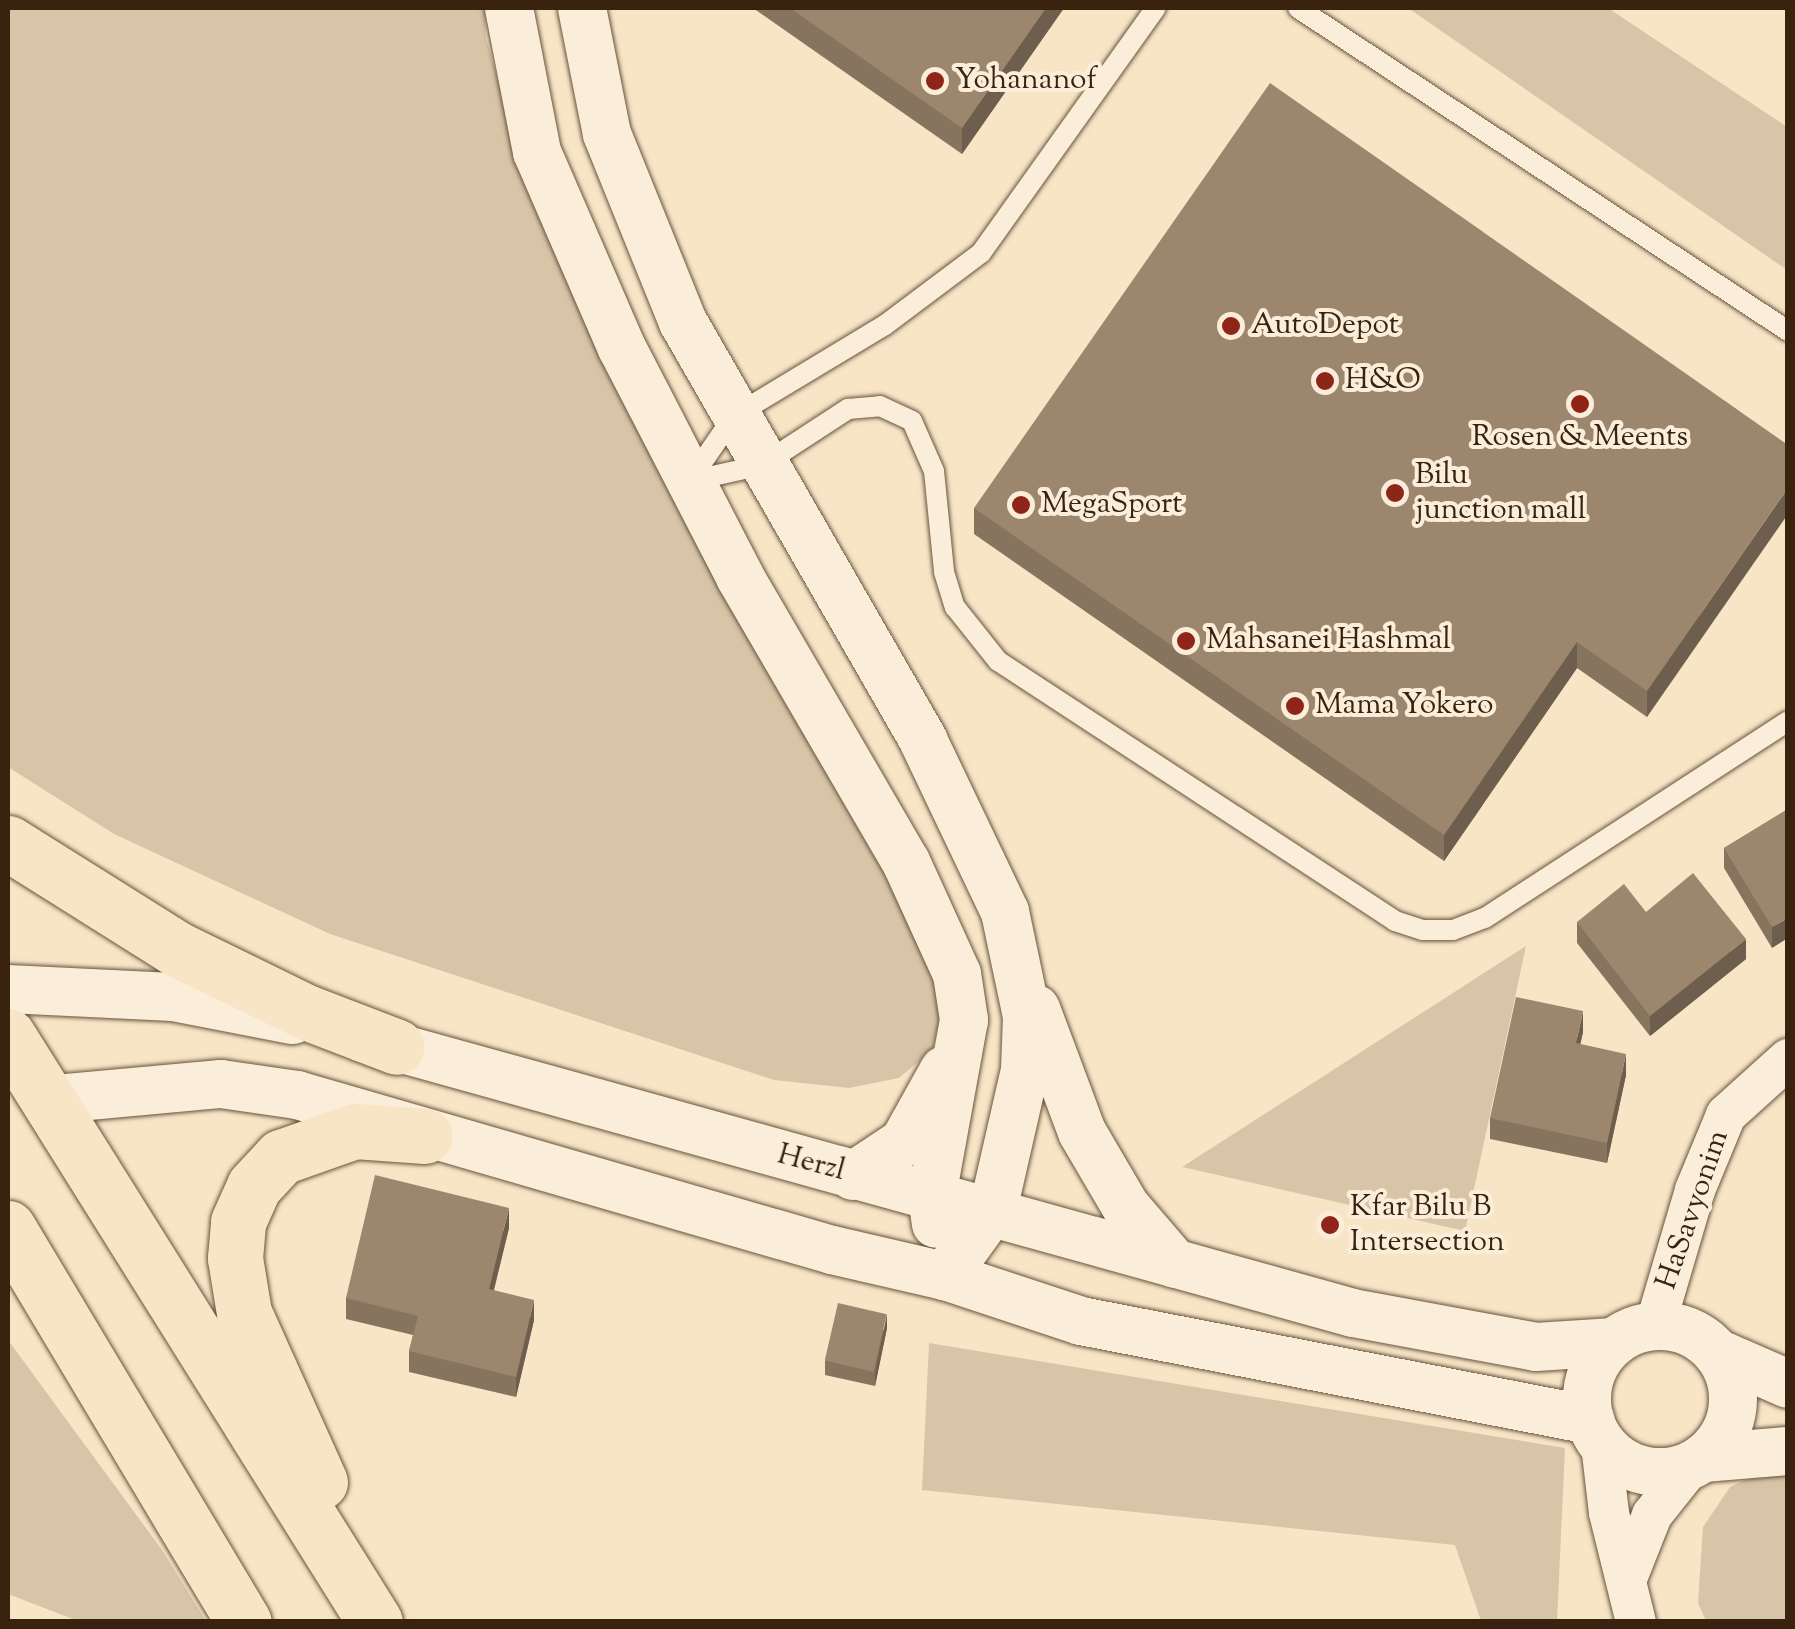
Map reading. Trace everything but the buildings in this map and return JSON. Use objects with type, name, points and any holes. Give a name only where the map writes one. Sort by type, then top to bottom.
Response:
[{"type":"highway","points":[[8,843],[177,949],[306,1012],[397,1048]]},
{"type":"highway","points":[[8,1036],[379,1622]]},
{"type":"highway","points":[[379,1622],[244,1313],[234,1258],[238,1222],[254,1186],[281,1156],[355,1132],[425,1136]]},
{"type":"highway","points":[[8,1228],[244,1622]]},
{"type":"highway","points":[[8,1300],[118,1407]]},
{"type":"street","points":[[509,8],[537,152],[573,242],[688,482],[906,862],[958,974],[964,1020],[932,1196],[944,1276]]},
{"type":"street","points":[[582,8],[606,134],[638,221],[734,416],[922,740],[1005,912],[1020,967],[1082,1132],[1126,1207],[1177,1266]]},
{"type":"street","points":[[944,1276],[993,1210],[1024,1070],[1020,967]]},
{"type":"street","name":"Herzl","points":[[8,990],[172,997],[397,1048],[854,1176],[993,1210],[1177,1266],[1453,1333],[1536,1347],[1634,1334]]},
{"type":"street","points":[[854,1176],[904,1142],[964,1020]]},
{"type":"street","name":"HaSavyonim","points":[[1634,1334],[1726,1115],[1788,1059]]},
{"type":"street","points":[[45,1100],[221,1084],[297,1095],[425,1136],[944,1276],[1133,1334],[1596,1432],[1642,1471],[1788,1452]]},
{"type":"street","points":[[1636,1622],[1628,1576],[1609,1513],[1590,1378],[1634,1334],[1686,1330],[1718,1353],[1788,1384]]},
{"type":"street","points":[[1628,1576],[1652,1515],[1697,1462],[1720,1442],[1733,1397],[1718,1353]]},
{"type":"lane","points":[[688,482],[734,416],[885,325],[981,253],[1156,8]]},
{"type":"lane","points":[[1298,8],[1788,331]]},
{"type":"lane","points":[[688,482],[762,465],[848,409],[880,406],[912,421],[934,471],[944,572],[955,607],[998,661],[1387,916],[1423,930],[1453,930],[1485,918],[1788,720]]},
{"type":"shaded area","points":[[8,8],[485,8],[486,38],[529,191],[894,879],[931,965],[941,1016],[932,1050],[899,1078],[849,1088],[774,1080],[330,934],[114,834],[8,767]]},
{"type":"shaded area","points":[[1408,8],[1608,8],[1787,127],[1787,270]]},
{"type":"shaded area","points":[[1526,946],[1465,1231],[1182,1167]]},
{"type":"shaded area","points":[[8,1340],[162,1550],[206,1621],[78,1621],[8,1594]]},
{"type":"shaded area","points":[[929,1343],[1565,1448],[1557,1621],[1481,1621],[1455,1545],[922,1490]]},
{"type":"shaded area","points":[[1773,1467],[1787,1469],[1787,1621],[1706,1621],[1698,1603],[1703,1527],[1730,1487]]},
{"type":"place","name":"Yohananof","points":[[935,81]]},
{"type":"place","name":"AutoDepot","points":[[1231,326]]},
{"type":"place","name":"H&O","points":[[1325,381]]},
{"type":"place","name":"Rosen & Meents","points":[[1580,404]]},
{"type":"place","name":"Bilu junction mall","points":[[1395,493]]},
{"type":"place","name":"MegaSport","points":[[1021,505]]},
{"type":"place","name":"Mahsanei Hashmal","points":[[1186,641]]},
{"type":"place","name":"Mama Yokero","points":[[1295,706]]},
{"type":"place","name":"Kfar Bilu B Intersection","points":[[1330,1225]]}]
